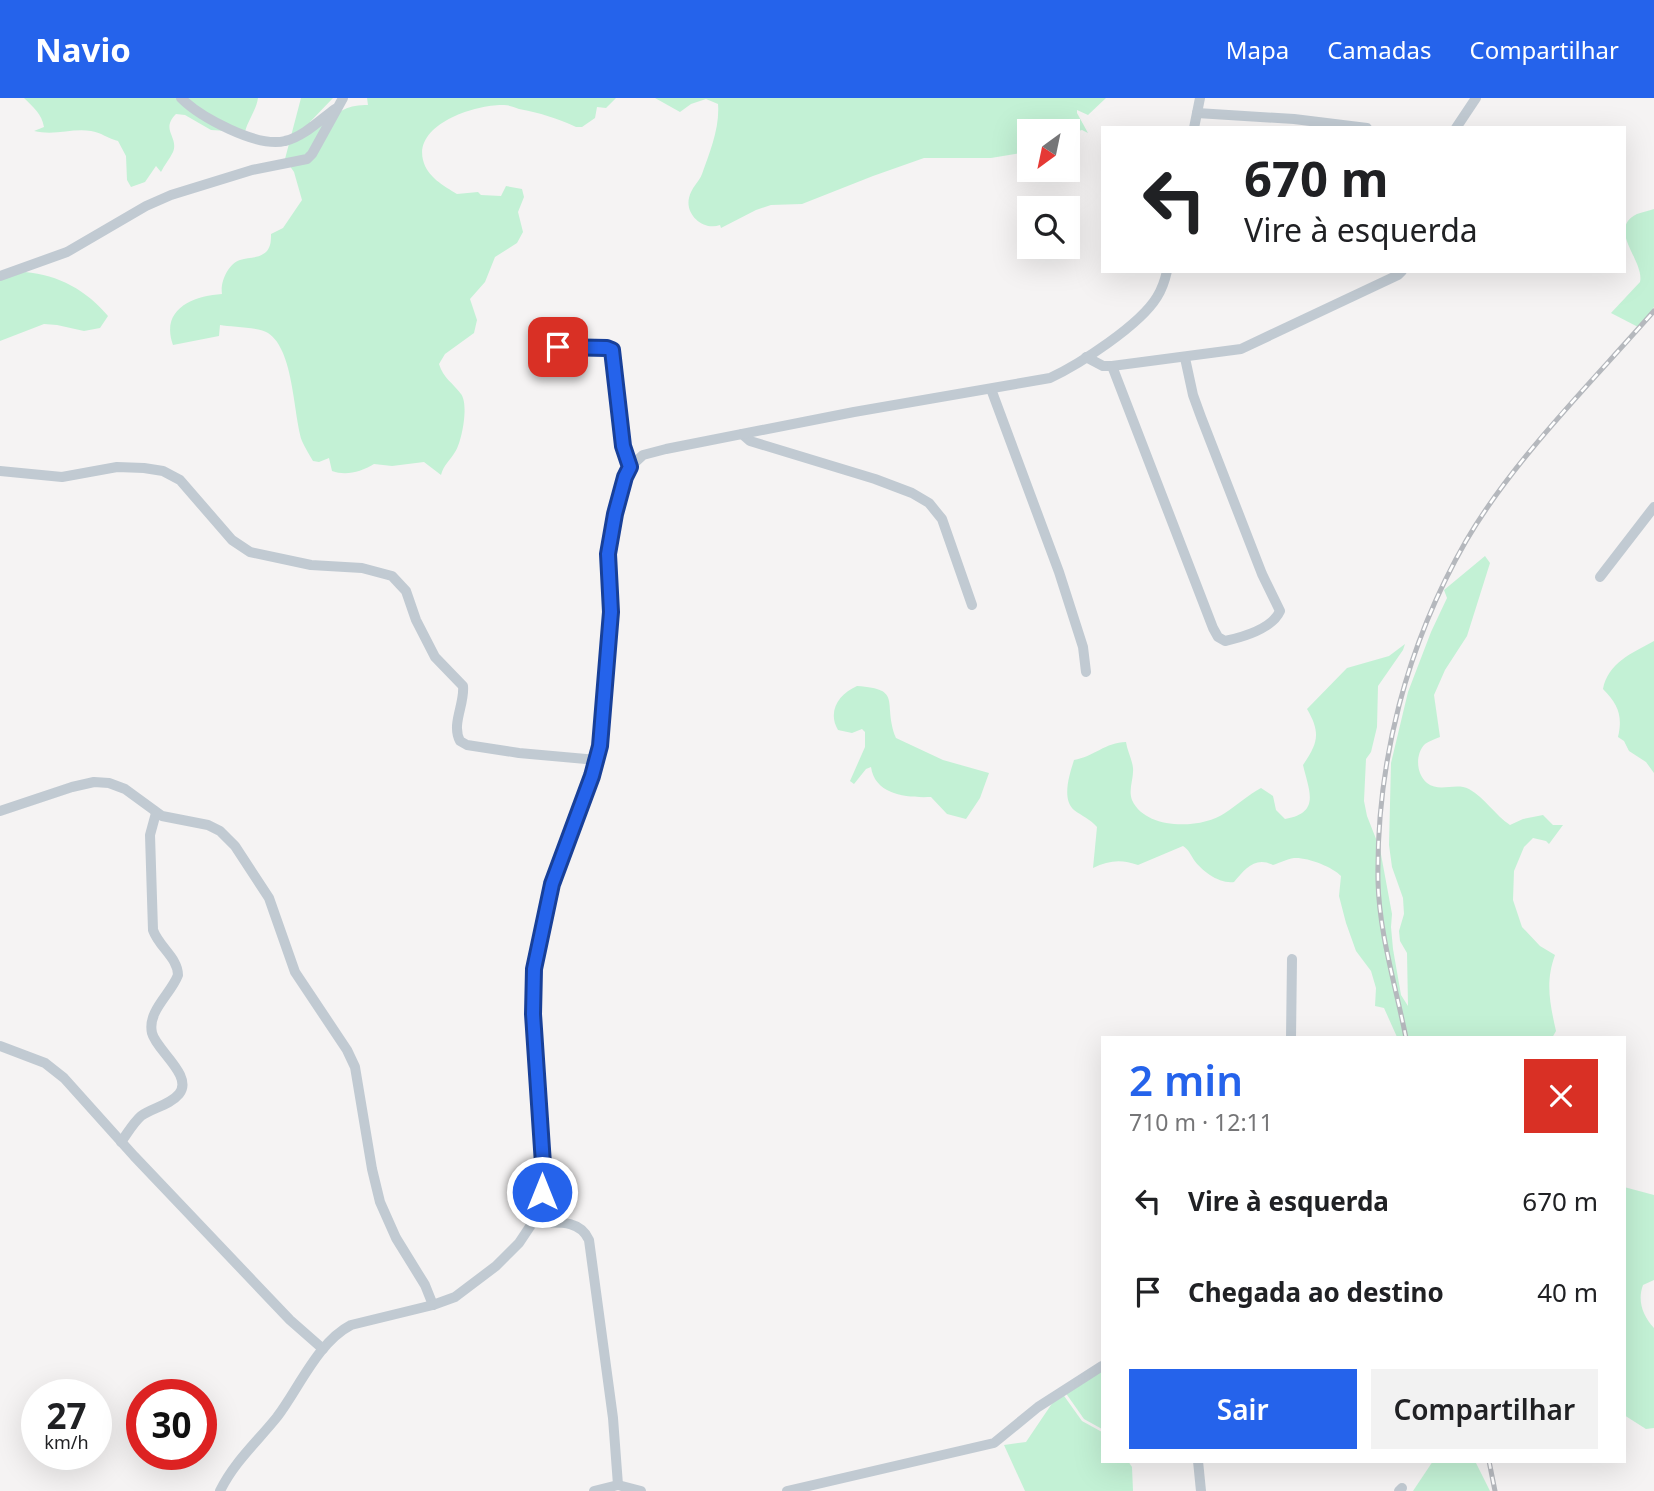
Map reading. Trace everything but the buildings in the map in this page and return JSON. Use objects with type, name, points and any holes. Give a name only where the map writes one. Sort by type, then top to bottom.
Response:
[{"type":"street","points":[[181,98],[208,118],[246,135],[276,143],[288,141],[303,132],[341,102]]},
{"type":"street","points":[[1194,126],[1199,98]]},
{"type":"street","points":[[1457,126],[1476,98]]},
{"type":"street","points":[[0,276],[67,252],[146,206],[171,195],[252,170],[307,159],[341,102]]},
{"type":"street","points":[[1197,113],[1294,119],[1351,126]]},
{"type":"street","points":[[220,1491],[231,1472],[275,1419],[323,1349],[340,1331],[351,1325],[455,1297],[473,1285],[519,1243],[534,1223],[541,1202],[544,1179],[533,1014],[534,969],[552,884],[597,760],[610,635],[608,554],[615,514],[630,467],[643,455],[654,452],[1050,378],[1086,357],[1138,319],[1153,304],[1166,273]]},
{"type":"street","points":[[1086,357],[1103,366],[1112,366],[1241,349],[1400,273]]},
{"type":"street","points":[[533,347],[612,350],[623,446],[630,467]]},
{"type":"street","points":[[1112,366],[1213,628],[1218,637],[1225,641],[1264,627],[1276,619],[1280,611],[1262,574],[1201,417],[1185,358]]},
{"type":"street","points":[[991,389],[1059,572],[1083,647],[1086,672]]},
{"type":"street","points":[[742,434],[750,441],[875,479],[921,497],[942,519],[972,605]]},
{"type":"street","points":[[0,471],[62,477],[117,467],[163,471],[180,480],[232,540],[250,552],[311,565],[362,568],[392,576],[406,591],[416,621],[435,657],[463,686],[457,728],[460,741],[467,745],[519,753],[597,760]]},
{"type":"street","points":[[1600,577],[1654,507]]},
{"type":"street","points":[[0,811],[50,793],[94,782],[119,785],[156,813],[200,822],[219,831],[235,846],[269,898],[295,972],[347,1050],[355,1067],[380,1202],[396,1238],[425,1285],[433,1305]]},
{"type":"street","points":[[121,1142],[142,1115],[174,1098],[182,1087],[177,1070],[156,1043],[151,1025],[155,1012],[178,975],[175,961],[156,940],[153,930],[150,835],[156,813]]},
{"type":"street","points":[[1291,1036],[1292,959]]},
{"type":"street","points":[[0,1046],[55,1069],[276,1305],[323,1349]]},
{"type":"street","points":[[534,1223],[572,1224],[583,1230],[589,1240],[613,1418],[618,1485]]},
{"type":"street","points":[[788,1491],[994,1443],[1038,1407],[1101,1367]]},
{"type":"street","points":[[1198,1463],[1201,1491]]},
{"type":"street","points":[[594,1491],[618,1485],[640,1491]]},
{"type":"green space","points":[[24,98],[258,98],[245,132],[211,130],[185,115],[176,114],[170,125],[173,152],[161,172],[156,166],[145,182],[131,187],[127,180],[126,156],[118,141],[91,131],[34,131],[44,127],[43,122],[37,111]]},
{"type":"green space","points":[[301,98],[333,98],[310,122],[321,125],[348,108],[368,105],[367,98],[616,98],[606,108],[597,107],[595,118],[582,127],[504,105],[464,112],[437,127],[428,136],[423,147],[425,166],[432,176],[447,188],[457,194],[478,192],[481,195],[501,196],[506,186],[522,189],[524,197],[518,212],[523,232],[517,243],[495,257],[485,282],[470,299],[477,320],[474,333],[445,354],[439,364],[461,394],[464,406],[460,440],[441,475],[424,462],[392,466],[374,464],[359,471],[343,473],[332,471],[329,458],[313,461],[302,441],[283,353],[277,341],[264,331],[220,325],[219,336],[173,345],[170,333],[175,314],[190,302],[222,294],[224,279],[232,265],[240,260],[264,254],[270,245],[271,234],[283,228],[302,200],[294,172],[285,159]]},
{"type":"green space","points":[[655,98],[1106,98],[1088,115],[1077,110],[1088,133],[1080,131],[1080,119],[1017,119],[1017,154],[991,158],[924,158],[802,204],[771,205],[756,210],[721,228],[720,225],[702,224],[693,216],[689,204],[690,194],[702,174],[714,139],[718,104],[706,99],[691,104],[680,112]]},
{"type":"green space","points":[[1654,209],[1654,307],[1640,328],[1611,313],[1640,282],[1640,274],[1626,237],[1628,220]]},
{"type":"green space","points":[[25,272],[49,276],[71,285],[91,299],[108,316],[100,328],[84,331],[44,324],[0,341],[0,275]]},
{"type":"green space","points":[[1485,556],[1490,563],[1467,636],[1445,670],[1434,695],[1440,737],[1425,744],[1418,764],[1427,783],[1437,787],[1469,789],[1510,825],[1543,815],[1553,825],[1563,825],[1549,844],[1533,838],[1524,847],[1514,871],[1513,900],[1522,927],[1540,946],[1555,955],[1549,984],[1556,1031],[1553,1036],[1397,1036],[1384,1008],[1375,1006],[1376,988],[1371,971],[1356,951],[1339,896],[1341,876],[1332,869],[1306,859],[1294,858],[1273,865],[1261,862],[1251,865],[1234,882],[1228,882],[1206,872],[1183,846],[1138,865],[1116,861],[1093,868],[1097,827],[1074,810],[1068,799],[1070,772],[1074,760],[1112,744],[1126,742],[1133,768],[1132,800],[1139,810],[1149,817],[1175,824],[1203,822],[1225,813],[1261,788],[1273,796],[1276,810],[1285,819],[1296,816],[1304,812],[1310,800],[1303,765],[1315,744],[1316,731],[1307,709],[1347,668],[1389,656],[1405,644],[1378,686],[1377,727],[1371,752],[1366,759],[1364,801],[1380,849],[1392,914],[1393,949],[1401,995],[1408,1006],[1407,953],[1400,941],[1399,931],[1404,914],[1403,898],[1392,867],[1389,845],[1391,763],[1408,692],[1447,598],[1444,590]]},
{"type":"green space","points":[[1654,641],[1654,773],[1646,762],[1629,751],[1624,741],[1618,737],[1618,711],[1603,689],[1610,672],[1616,666]]},
{"type":"green space","points":[[857,686],[881,690],[886,695],[896,738],[943,760],[989,773],[980,798],[966,819],[947,814],[931,797],[912,797],[885,789],[879,784],[871,767],[866,769],[854,784],[850,781],[865,747],[865,732],[862,729],[852,733],[838,730],[834,710],[840,698]]},
{"type":"green space","points":[[1626,1188],[1654,1195],[1654,1280],[1643,1285],[1641,1297],[1644,1313],[1654,1328],[1654,1428],[1646,1429],[1626,1416]]},
{"type":"green space","points":[[1101,1372],[1101,1428],[1084,1419],[1065,1392]]},
{"type":"green space","points":[[1062,1393],[1082,1421],[1101,1431],[1101,1463],[1129,1463],[1132,1467],[1133,1491],[1025,1491],[1004,1445],[1026,1442]]},
{"type":"green space","points":[[1432,1463],[1476,1463],[1490,1491],[1413,1491]]},
{"type":"railway","points":[[1406,1036],[1385,940],[1378,881],[1379,836],[1389,748],[1412,662],[1445,580],[1485,511],[1554,422],[1654,311]]},
{"type":"railway","points":[[1489,1463],[1495,1491]]},
{"type":"route","points":[[542,1192],[544,1179],[533,1014],[534,969],[552,884],[592,776],[600,746],[611,612],[608,554],[615,514],[630,467],[624,454],[612,350],[558,347]]}]
